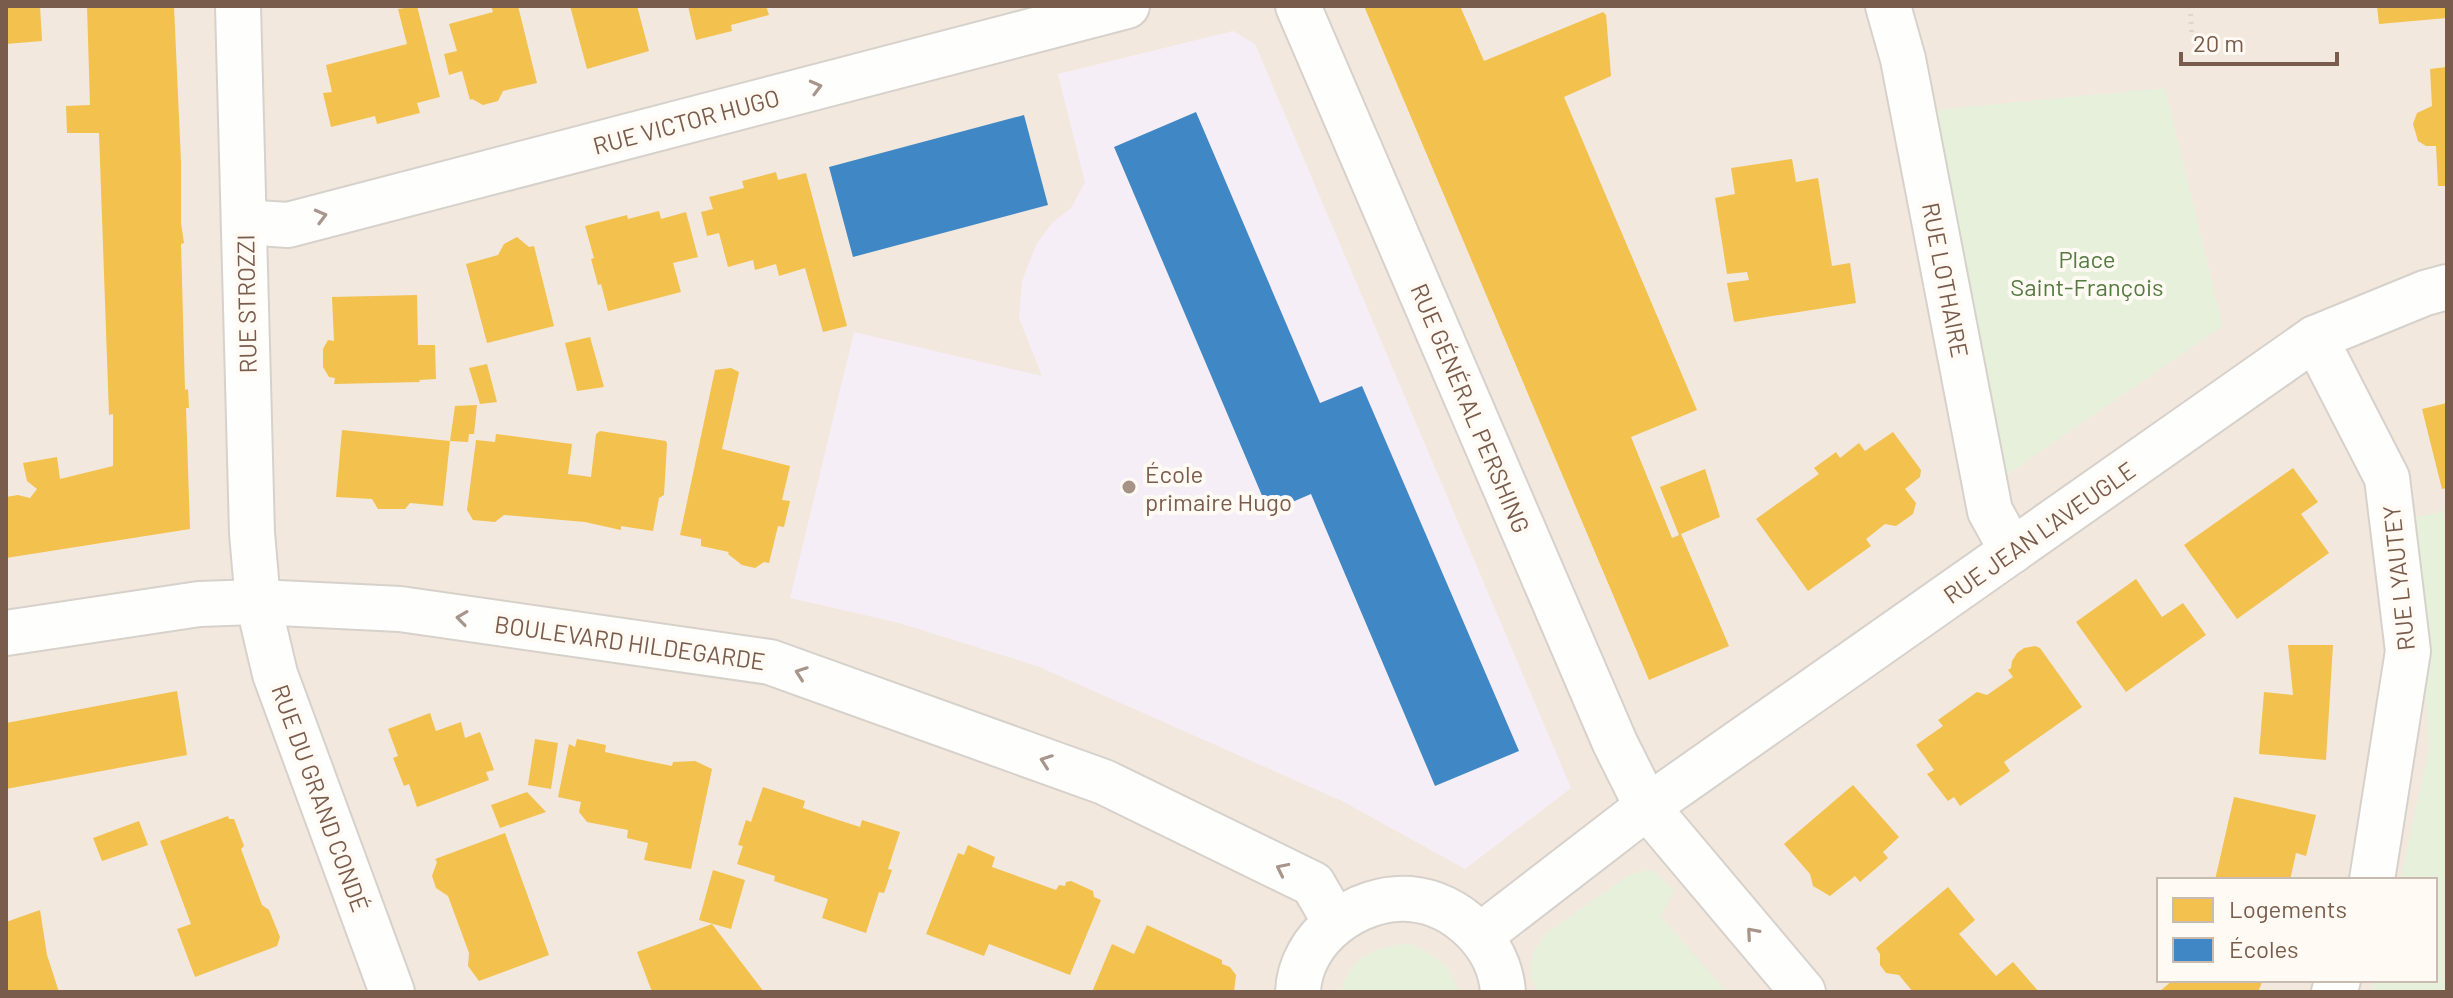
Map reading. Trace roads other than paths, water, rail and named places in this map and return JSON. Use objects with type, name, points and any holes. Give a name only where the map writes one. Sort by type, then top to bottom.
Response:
[{"type":"street","name":"RUE STROZZI","points":[[238,6],[252,533],[258,602]]},
{"type":"street","name":"RUE VICTOR HUGO","points":[[244,222],[288,225],[1127,6]]},
{"type":"street","name":"RUE GÉNÉRAL PERSHING","points":[[1298,6],[1608,729],[1647,807]]},
{"type":"street","name":"RUE LOTHAIRE","points":[[1888,6],[1903,59],[1990,511],[2012,551]]},
{"type":"street","name":"RUE JEAN L'AVEUGLE","points":[[1647,807],[2315,338],[2447,287]]},
{"type":"street","name":"RUE LYAUTEY","points":[[2315,338],[2387,478],[2408,651],[2372,878]]},
{"type":"street","name":"BOULEVARD HILDEGARDE","points":[[6,633],[199,604],[258,602],[400,609],[770,662],[1104,782],[1313,884],[1335,922]]},
{"type":"street","name":"RUE DU GRAND CONDÉ","points":[[258,602],[275,674],[392,992]]},
{"type":"street","points":[[1481,935],[1647,807],[1803,992]]},
{"type":"street","points":[[1298,992],[1298,983],[1311,949],[1335,922],[1371,903],[1411,899],[1449,910],[1481,935],[1502,975],[1503,992]]},
{"type":"place","name":"École primaire Hugo","points":[[1129,487]]},
{"type":"park label","name":"Place Saint-François","points":[[2087,272]]}]
